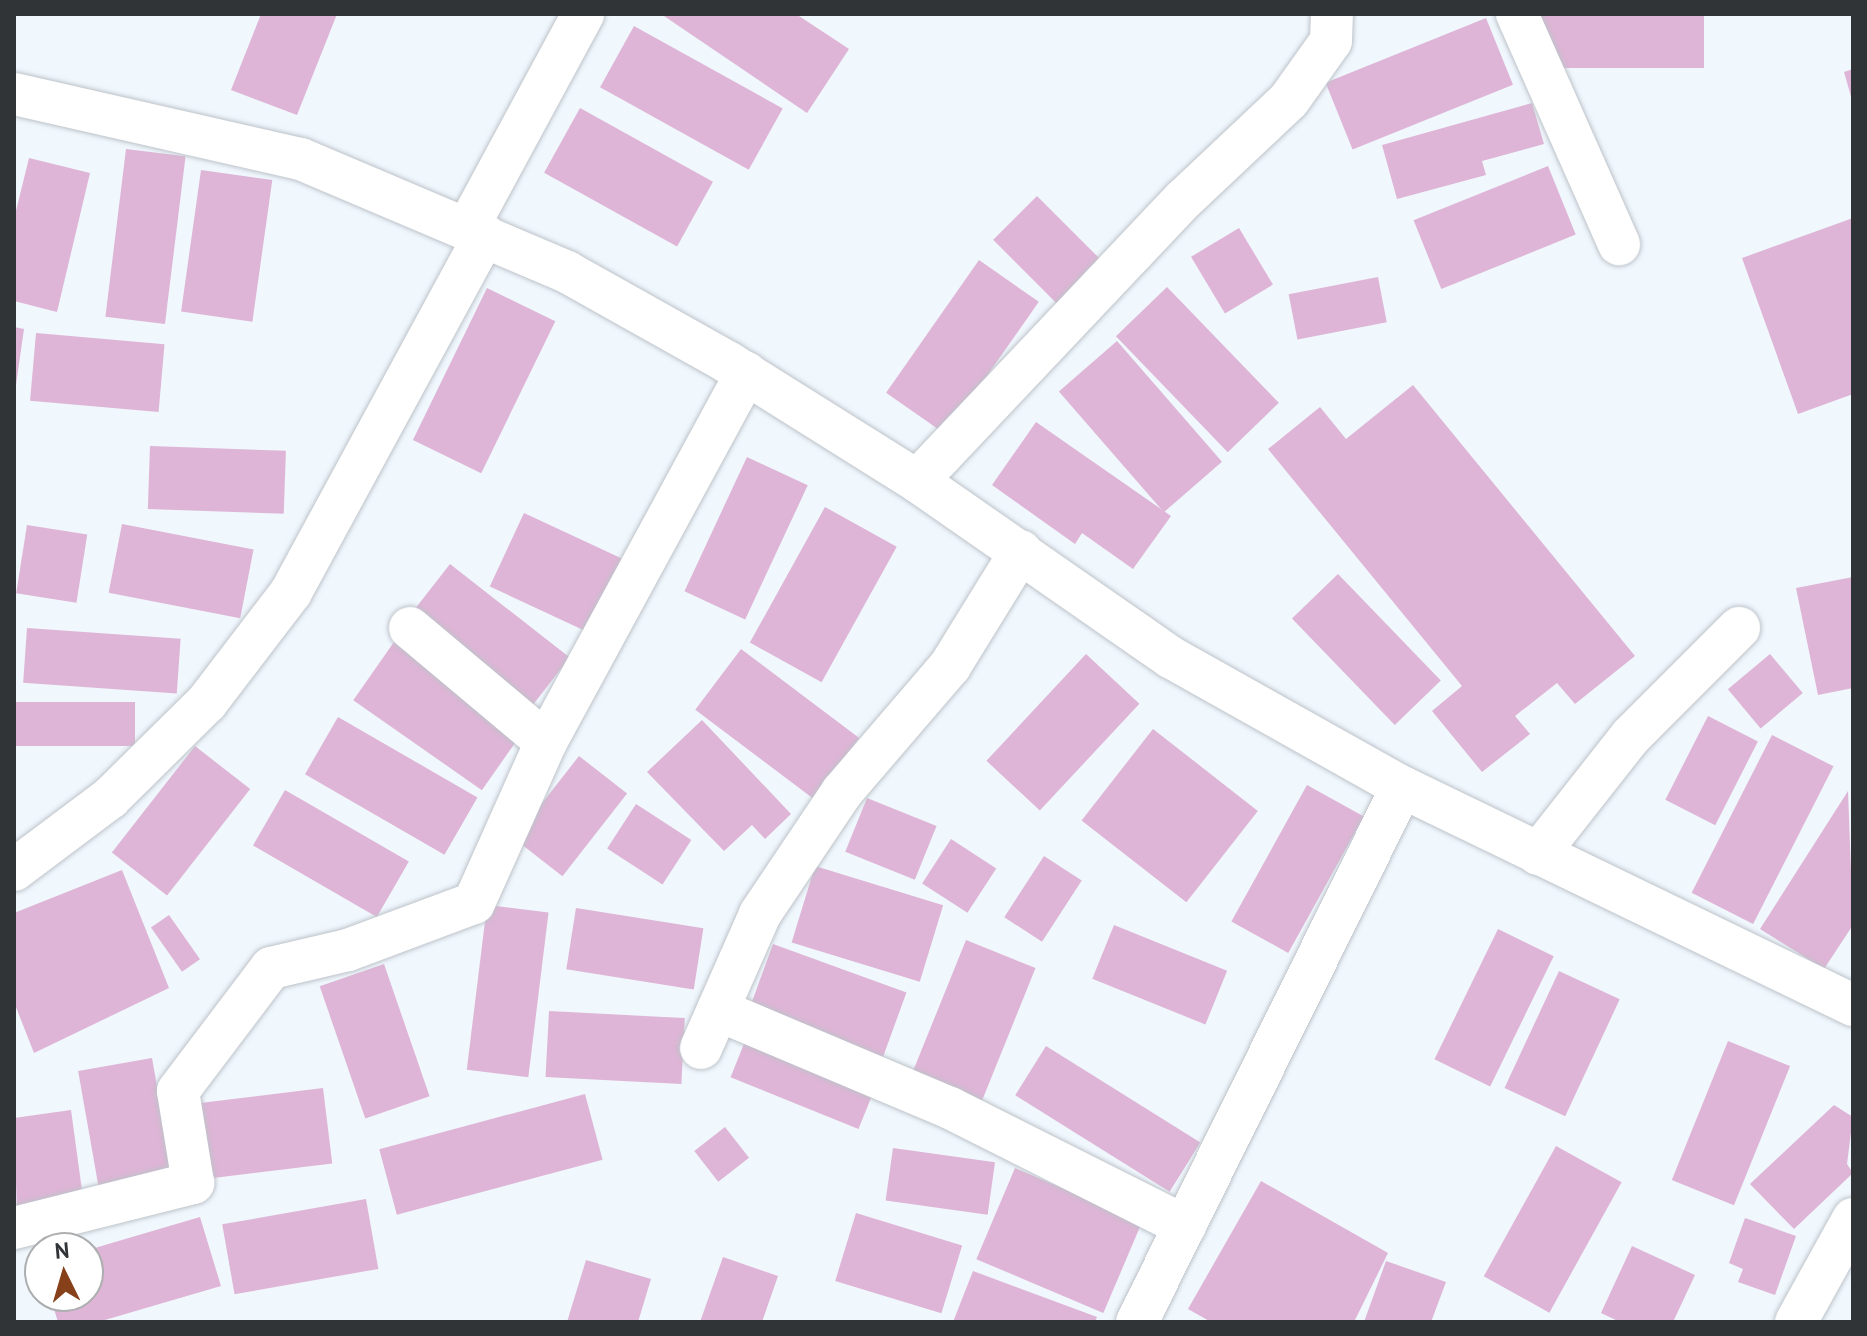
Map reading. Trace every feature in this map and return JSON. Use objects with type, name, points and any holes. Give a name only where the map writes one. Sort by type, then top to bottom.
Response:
[{"type":"street","points":[[14,870],[110,798],[207,702],[291,592],[583,14]]},
{"type":"street","points":[[917,481],[1184,199],[1289,100],[1331,41],[1332,14]]},
{"type":"street","points":[[1517,14],[1619,244]]},
{"type":"street","points":[[14,94],[301,159],[476,231],[746,373],[917,481],[1172,658],[1402,787],[1853,1005]]},
{"type":"street","points":[[14,1228],[193,1183],[178,1091],[271,968],[348,950],[474,903],[546,742],[746,373]]},
{"type":"street","points":[[701,1048],[760,914],[842,792],[950,666],[1021,551]]},
{"type":"street","points":[[410,628],[546,742]]},
{"type":"street","points":[[1538,854],[1631,736],[1739,628]]},
{"type":"street","points":[[1137,1322],[1402,787]]},
{"type":"street","points":[[718,1010],[950,1108],[1185,1226]]},
{"type":"street","points":[[1796,1322],[1853,1219]]},
{"type":"building","points":[[261,14],[337,14],[297,115],[231,90]]},
{"type":"building","points":[[661,14],[796,14],[849,49],[807,113]]},
{"type":"building","points":[[1539,14],[1704,14],[1704,68],[1539,68]]},
{"type":"building","points":[[1486,18],[1513,85],[1353,150],[1326,83]]},
{"type":"building","points":[[634,26],[783,108],[749,170],[600,87]]},
{"type":"building","points":[[1853,69],[1853,100],[1852,100],[1844,72]]},
{"type":"building","points":[[1532,103],[1544,144],[1482,161],[1486,175],[1397,199],[1382,145]]},
{"type":"building","points":[[580,108],[713,182],[677,246],[544,173]]},
{"type":"building","points":[[126,149],[186,156],[165,324],[105,317]]},
{"type":"building","points":[[29,158],[90,173],[57,312],[14,301],[14,219]]},
{"type":"building","points":[[1548,166],[1576,235],[1441,289],[1414,220]]},
{"type":"building","points":[[201,170],[272,180],[252,322],[181,312]]},
{"type":"building","points":[[1037,196],[1106,265],[1062,309],[993,240]]},
{"type":"building","points":[[1853,218],[1853,394],[1798,414],[1742,258]]},
{"type":"building","points":[[1239,228],[1273,285],[1225,313],[1191,257]]},
{"type":"building","points":[[979,260],[1039,302],[946,435],[886,393]]},
{"type":"building","points":[[1378,277],[1387,322],[1297,340],[1289,294]]},
{"type":"building","points":[[1167,287],[1279,403],[1228,452],[1116,336]]},
{"type":"building","points":[[487,288],[555,321],[481,473],[413,440]]},
{"type":"building","points":[[14,327],[24,329],[16,385],[14,385]]},
{"type":"building","points":[[36,333],[165,344],[159,412],[30,401]]},
{"type":"building","points":[[1117,341],[1222,462],[1164,512],[1059,392]]},
{"type":"building","points":[[1413,385],[1635,656],[1575,704],[1557,683],[1515,716],[1530,734],[1482,772],[1432,711],[1462,686],[1268,449],[1320,407],[1346,439]]},
{"type":"building","points":[[1036,422],[1171,516],[1133,569],[1082,533],[1075,544],[992,485]]},
{"type":"building","points":[[150,446],[286,451],[284,514],[148,509]]},
{"type":"building","points":[[747,457],[808,485],[745,619],[684,591]]},
{"type":"building","points":[[825,507],[897,547],[822,682],[750,643]]},
{"type":"building","points":[[524,513],[628,562],[594,635],[490,586]]},
{"type":"building","points":[[122,524],[254,550],[240,618],[109,593]]},
{"type":"building","points":[[27,525],[87,535],[76,603],[16,593]]},
{"type":"building","points":[[450,564],[570,658],[527,713],[407,619]]},
{"type":"building","points":[[1338,574],[1441,680],[1395,725],[1292,618]]},
{"type":"building","points":[[1853,577],[1853,688],[1818,695],[1796,588]]},
{"type":"building","points":[[27,628],[181,639],[177,694],[23,683]]},
{"type":"building","points":[[394,642],[523,732],[482,790],[353,700]]},
{"type":"building","points":[[741,649],[859,738],[813,799],[695,710]]},
{"type":"building","points":[[1086,654],[1139,704],[1040,811],[986,761]]},
{"type":"building","points":[[1770,654],[1803,693],[1761,728],[1728,689]]},
{"type":"building","points":[[14,702],[135,702],[135,746],[14,746]]},
{"type":"building","points":[[1708,716],[1758,741],[1715,825],[1665,800]]},
{"type":"building","points":[[338,717],[477,798],[444,855],[305,774]]},
{"type":"building","points":[[702,720],[791,814],[765,839],[752,825],[724,851],[647,772]]},
{"type":"building","points":[[1153,729],[1258,811],[1186,902],[1082,820]]},
{"type":"building","points":[[1772,735],[1833,766],[1753,924],[1692,893]]},
{"type":"building","points":[[195,746],[250,789],[167,895],[112,852]]},
{"type":"building","points":[[579,756],[627,794],[562,876],[514,839]]},
{"type":"building","points":[[1307,785],[1364,817],[1288,953],[1231,921]]},
{"type":"building","points":[[285,790],[409,862],[377,917],[253,845]]},
{"type":"building","points":[[1848,791],[1853,925],[1824,969],[1760,929]]},
{"type":"building","points":[[867,798],[937,826],[915,880],[845,852]]},
{"type":"building","points":[[636,804],[691,840],[662,884],[607,848]]},
{"type":"building","points":[[951,839],[996,868],[967,913],[922,883]]},
{"type":"building","points":[[1044,856],[1082,881],[1042,942],[1004,917]]},
{"type":"building","points":[[815,866],[943,905],[920,982],[792,943]]},
{"type":"building","points":[[122,870],[169,988],[34,1053],[14,1002],[14,913]]},
{"type":"building","points":[[487,905],[549,913],[528,1077],[467,1070]]},
{"type":"building","points":[[576,908],[703,928],[694,989],[566,969]]},
{"type":"building","points":[[169,915],[200,959],[182,972],[151,928]]},
{"type":"building","points":[[1114,925],[1227,971],[1205,1024],[1092,979]]},
{"type":"building","points":[[1498,929],[1554,956],[1490,1087],[1434,1059]]},
{"type":"building","points":[[966,940],[1036,968],[982,1101],[912,1073]]},
{"type":"building","points":[[773,944],[906,993],[882,1059],[749,1011]]},
{"type":"building","points":[[384,964],[430,1096],[365,1119],[320,986]]},
{"type":"building","points":[[1559,971],[1620,999],[1565,1116],[1504,1088]]},
{"type":"building","points":[[549,1011],[685,1018],[681,1084],[546,1077]]},
{"type":"building","points":[[750,1029],[878,1081],[858,1129],[731,1077]]},
{"type":"building","points":[[1728,1041],[1790,1066],[1734,1205],[1672,1180]]},
{"type":"building","points":[[1046,1046],[1200,1142],[1170,1192],[1015,1095]]},
{"type":"building","points":[[152,1058],[174,1183],[100,1196],[78,1071]]},
{"type":"building","points":[[323,1088],[332,1163],[205,1179],[196,1104]]},
{"type":"building","points":[[585,1094],[603,1160],[397,1215],[379,1149]]},
{"type":"building","points":[[1834,1105],[1853,1117],[1847,1164],[1853,1173],[1794,1229],[1750,1184]]},
{"type":"building","points":[[71,1110],[84,1205],[17,1215],[14,1118]]},
{"type":"building","points":[[725,1127],[749,1158],[718,1182],[694,1151]]},
{"type":"building","points":[[1556,1146],[1622,1182],[1549,1313],[1484,1276]]},
{"type":"building","points":[[893,1148],[995,1162],[988,1215],[886,1200]]},
{"type":"building","points":[[1015,1168],[1142,1222],[1103,1313],[976,1259]]},
{"type":"building","points":[[1261,1181],[1388,1253],[1354,1322],[1211,1322],[1188,1309]]},
{"type":"building","points":[[366,1199],[378,1269],[235,1294],[222,1224]]},
{"type":"building","points":[[856,1213],[962,1245],[941,1313],[835,1281]]},
{"type":"building","points":[[200,1217],[221,1286],[98,1322],[58,1322],[55,1312],[104,1312],[104,1245]]},
{"type":"building","points":[[1745,1218],[1796,1236],[1775,1295],[1738,1282],[1743,1269],[1729,1263]]},
{"type":"building","points":[[1632,1246],[1695,1275],[1673,1322],[1620,1322],[1601,1313]]},
{"type":"building","points":[[723,1257],[778,1276],[762,1322],[700,1322]]},
{"type":"building","points":[[586,1260],[651,1279],[638,1322],[567,1322]]},
{"type":"building","points":[[1386,1261],[1446,1282],[1431,1322],[1364,1322]]},
{"type":"building","points":[[973,1271],[1097,1317],[1095,1322],[953,1322]]}]
